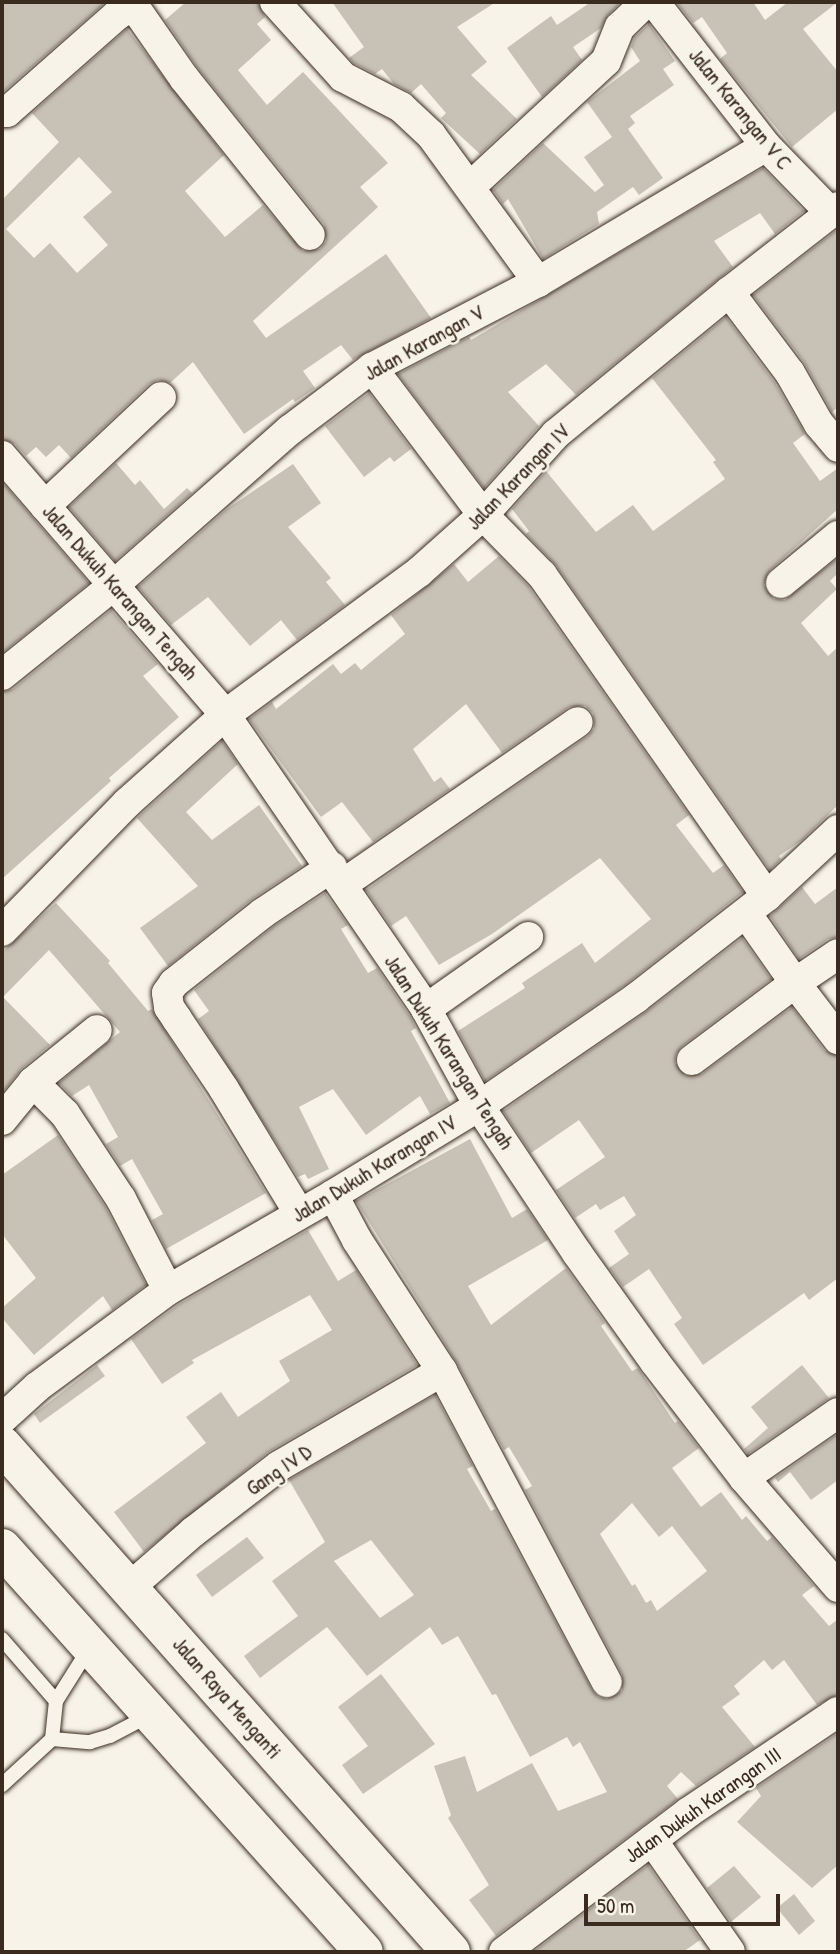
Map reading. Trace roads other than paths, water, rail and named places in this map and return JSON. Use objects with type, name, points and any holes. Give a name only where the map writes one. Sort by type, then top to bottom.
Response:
[{"type":"main road","name":"Jalan Raya Menganti","points":[[2,1445],[451,1952]]},
{"type":"main road","points":[[2,1548],[364,1952]]},
{"type":"street","points":[[275,2],[343,77],[401,107],[431,135],[538,282]]},
{"type":"street","points":[[470,187],[606,61],[620,27],[646,2]]},
{"type":"street","name":"Jalan Karangan V C","points":[[654,2],[766,146],[834,210]]},
{"type":"street","points":[[2,112],[7,112],[132,3],[184,78],[310,235]]},
{"type":"street","name":"Jalan Karangan V","points":[[2,675],[114,585],[290,430],[372,368],[538,282],[766,146]]},
{"type":"street","name":"Jalan Karangan IV","points":[[2,931],[127,803],[225,715],[419,572],[483,516],[556,434],[834,210]]},
{"type":"street","points":[[729,292],[790,373],[819,424],[838,447]]},
{"type":"street","points":[[372,368],[483,516],[542,575],[757,905],[795,983],[838,1039]]},
{"type":"street","points":[[45,506],[161,397]]},
{"type":"street","name":"Jalan Dukuh Karangan Tengah","points":[[2,456],[225,715],[338,876],[426,1009],[480,1106],[608,1296],[744,1478],[838,1587]]},
{"type":"street","points":[[781,583],[838,536]]},
{"type":"street","points":[[299,1213],[224,1089],[177,1019],[170,1007],[167,993],[174,983],[263,913],[338,876],[578,722]]},
{"type":"street","name":"Jalan Dukuh Karangan IV","points":[[2,1419],[37,1387],[168,1290],[480,1106],[636,998],[757,905],[838,830]]},
{"type":"street","points":[[426,1009],[528,937]]},
{"type":"street","points":[[692,1060],[838,954]]},
{"type":"street","points":[[2,1119],[33,1082],[97,1030]]},
{"type":"street","points":[[33,1082],[65,1114],[121,1199],[168,1290]]},
{"type":"street","points":[[332,1195],[357,1240],[442,1371],[607,1682]]},
{"type":"street","name":"Gang IV D","points":[[130,1587],[193,1532],[279,1466],[442,1371]]},
{"type":"street","points":[[744,1478],[838,1413]]},
{"type":"street","name":"Jalan Dukuh Karangan III","points":[[504,1952],[652,1840],[838,1712]]},
{"type":"street","points":[[652,1840],[730,1952]]},
{"type":"lane","points":[[2,1639],[55,1701]]},
{"type":"lane","points":[[2,1785],[52,1740],[55,1701],[90,1646]]},
{"type":"lane","points":[[52,1740],[90,1742],[110,1736],[151,1714]]}]
